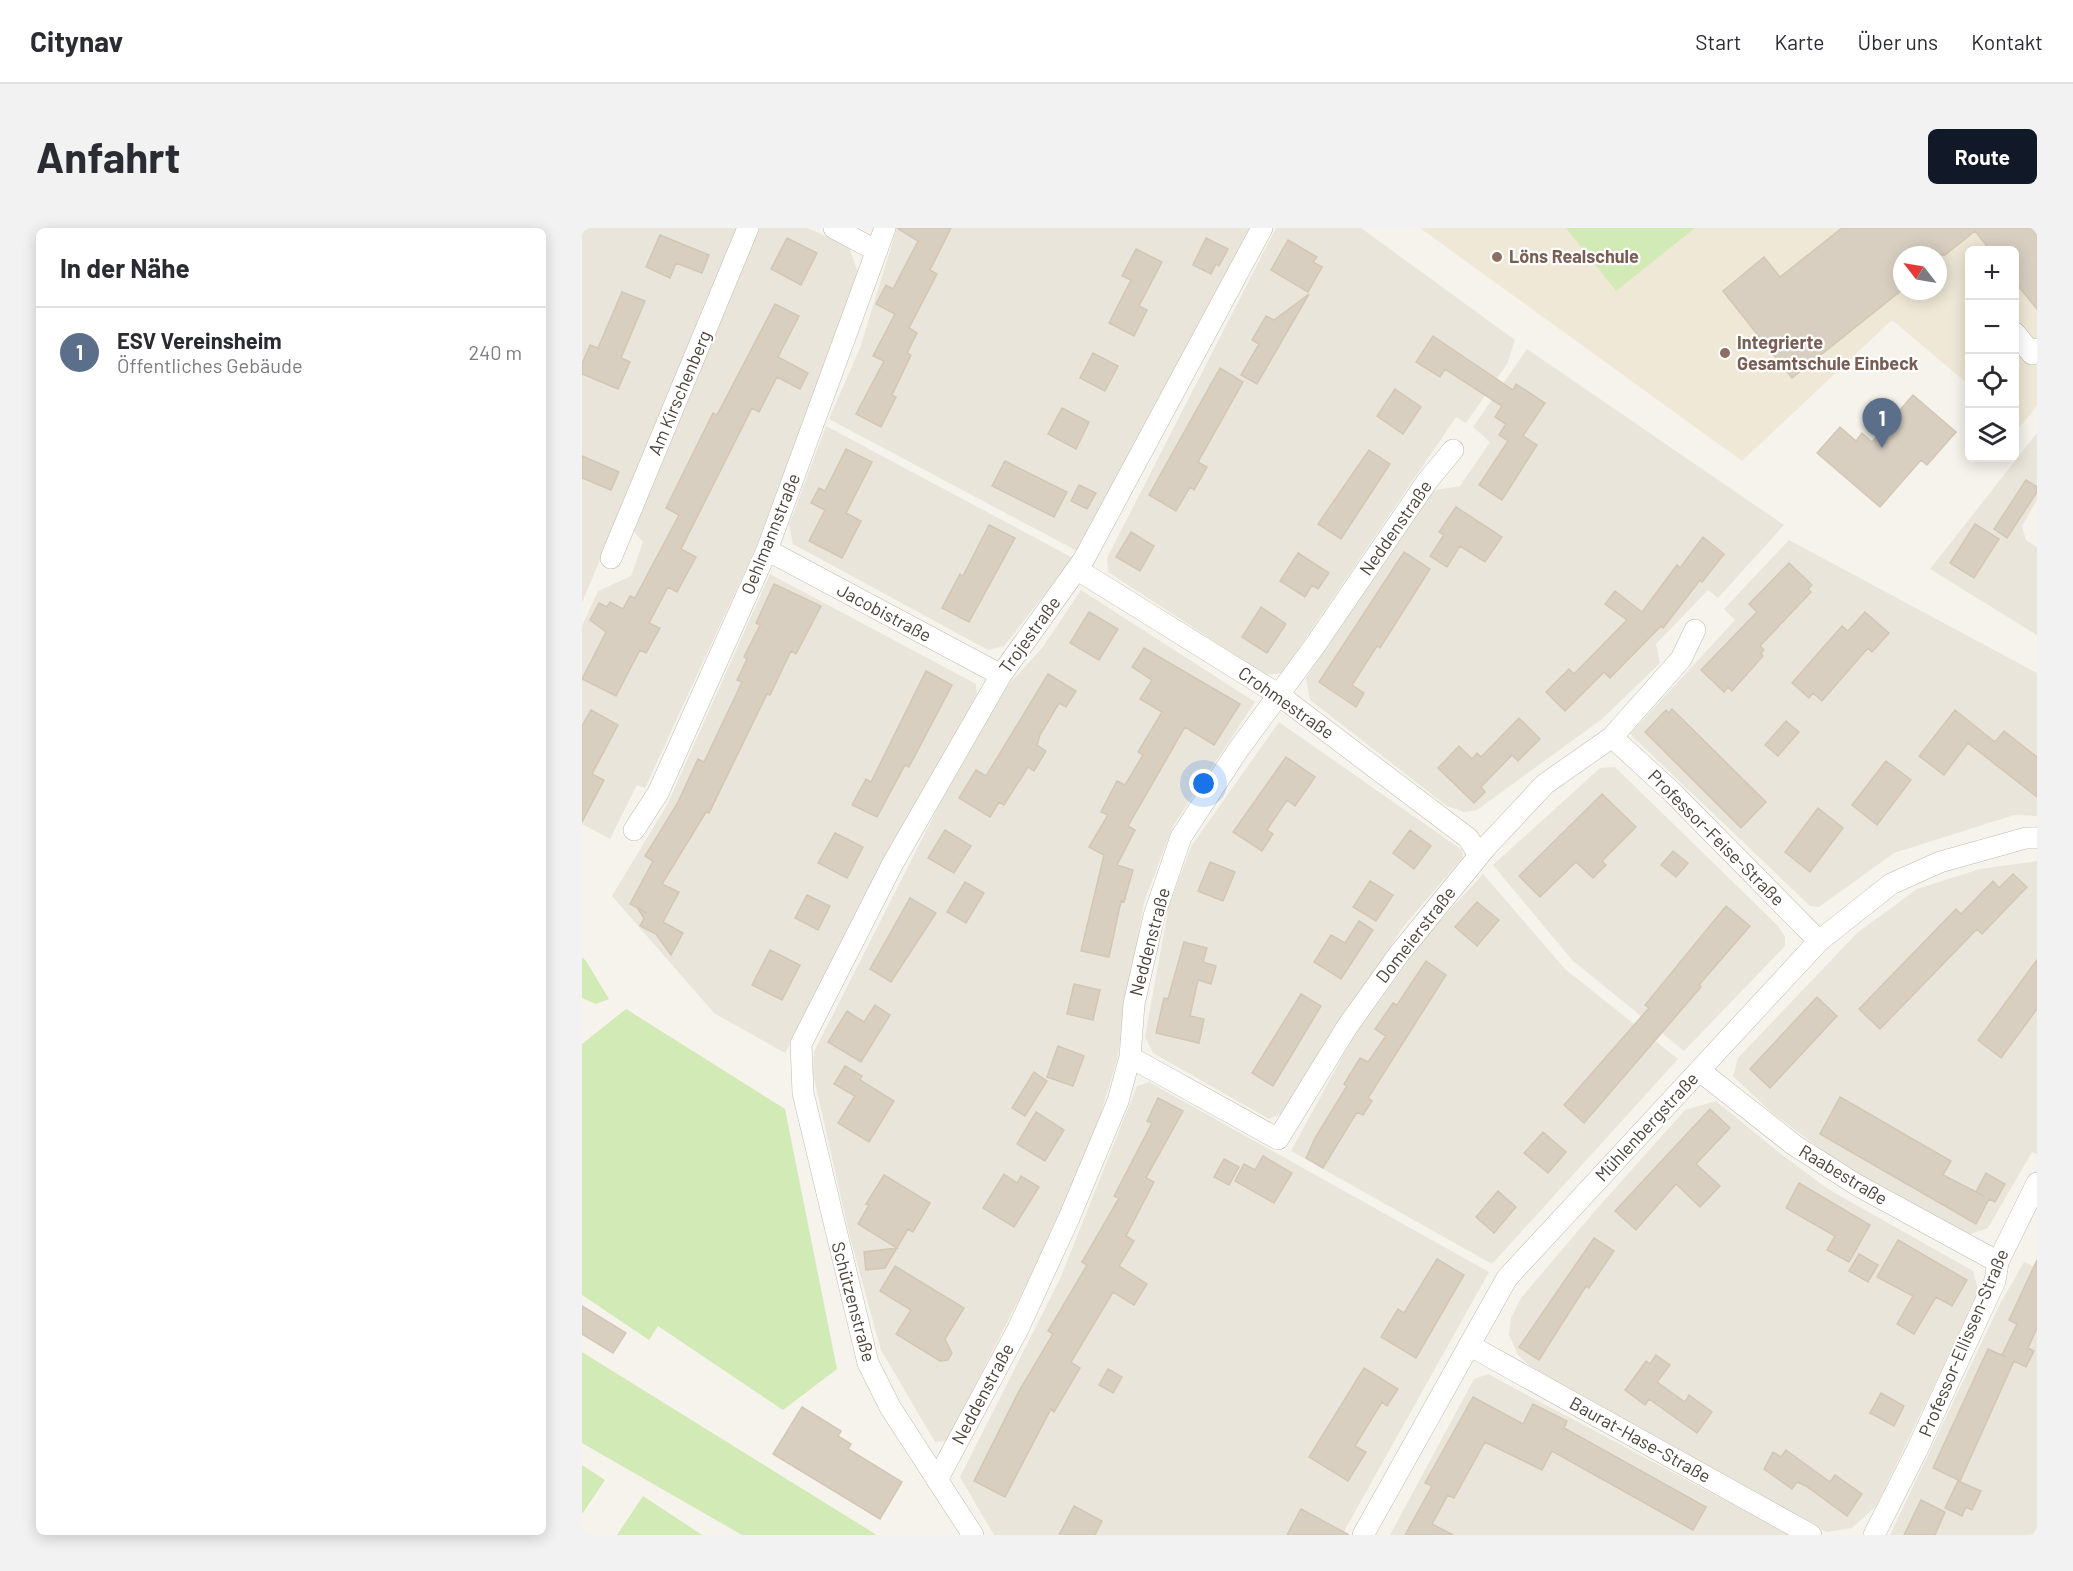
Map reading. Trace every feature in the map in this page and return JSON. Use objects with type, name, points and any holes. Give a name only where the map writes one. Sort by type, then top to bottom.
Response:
[{"type":"street","name":"Am Kirschenberg","points":[[611,558],[748,228]]},
{"type":"street","points":[[834,228],[877,251]]},
{"type":"street","name":"Oehlmannstraße","points":[[634,830],[658,794],[767,550],[885,228]]},
{"type":"street","name":"Trojestraße","points":[[801,1044],[892,863],[1001,675],[1078,570],[1262,228]]},
{"type":"street","points":[[2019,338],[2032,354],[2037,350]]},
{"type":"street","name":"Neddenstraße","points":[[937,1480],[1018,1329],[1069,1218],[1118,1101],[1130,1057],[1134,1004],[1151,927],[1181,837],[1238,750],[1279,695],[1428,480],[1453,450]]},
{"type":"street","name":"Jacobistraße","points":[[767,550],[1001,675]]},
{"type":"street","name":"Crohmestraße","points":[[1078,570],[1279,695],[1467,838],[1479,855]]},
{"type":"street","name":"Domeierstraße","points":[[1130,1057],[1278,1139],[1347,1027],[1386,973],[1479,855],[1545,784],[1612,737],[1681,659],[1695,630]]},
{"type":"street","name":"Professor-Feise-Straße","points":[[1612,737],[1680,801],[1819,940]]},
{"type":"street","name":"Mühlenbergstraße","points":[[1364,1535],[1507,1278],[1819,940],[1891,884],[1940,862],[2026,838],[2037,838]]},
{"type":"street","name":"Schützenstraße","points":[[801,1044],[802,1093],[868,1363],[890,1407],[973,1535]]},
{"type":"street","name":"Raabestraße","points":[[1700,1071],[1812,1157],[1857,1185],[1998,1262]]},
{"type":"street","name":"Professor-Ellissen-Straße","points":[[1874,1535],[1917,1450],[1995,1281],[1998,1262],[2037,1183]]},
{"type":"street","name":"Baurat-Hase-Straße","points":[[1469,1345],[1811,1535]]},
{"type":"shaded area","points":[[582,228],[737,228],[582,603]]},
{"type":"shaded area","points":[[755,228],[807,228],[849,246],[858,274],[834,354],[810,403],[756,547],[645,788],[637,785],[610,839],[582,824],[582,626],[598,591],[631,576],[643,542],[631,528]]},
{"type":"shaded area","points":[[897,228],[1253,228],[1079,552],[829,419],[860,348]]},
{"type":"shaded area","points":[[1276,228],[1361,228],[1515,340],[1507,364],[1466,423],[1456,417],[1282,673],[1266,675],[1108,572],[1107,558]]},
{"type":"shaded area","name":"Integrierte Gesamtschule Einbeck","points":[[1420,228],[2037,228],[2037,406],[2020,427],[2019,246],[1965,246],[1965,382],[1892,320],[1742,461]]},
{"type":"shaded area","points":[[1527,349],[1784,525],[1718,598],[1708,590],[1656,644],[1660,663],[1602,719],[1477,810],[1464,812],[1447,806],[1310,700],[1306,678],[1430,491],[1460,486],[1490,442],[1473,427]]},
{"type":"shaded area","points":[[826,426],[1073,558],[1004,646],[988,650],[793,544],[789,525]]},
{"type":"shaded area","points":[[2037,433],[2037,500],[2022,526],[2026,540],[2037,547],[2037,635],[1930,569],[2014,462],[2019,462],[2019,456]]},
{"type":"shaded area","points":[[1789,540],[2037,673],[2037,816],[2014,815],[1894,853],[1819,907],[1810,906],[1630,734],[1735,620],[1724,609]]},
{"type":"shaded area","points":[[770,574],[976,684],[977,694],[785,1053],[714,1013],[612,896],[668,803]]},
{"type":"shaded area","points":[[1081,590],[1255,702],[1173,826],[1144,902],[1117,1060],[1096,1129],[1072,1194],[947,1441],[935,1442],[881,1350],[850,1237],[813,1074],[814,1052],[990,705],[1043,647]]},
{"type":"shaded area","points":[[1279,722],[1462,850],[1463,857],[1403,927],[1283,1113],[1269,1119],[1153,1053],[1145,1037],[1169,905],[1192,845]]},
{"type":"shaded area","points":[[1615,767],[1778,926],[1785,937],[1785,946],[1684,1051],[1572,960],[1493,865],[1600,768]]},
{"type":"shaded area","points":[[2037,861],[2037,1154],[2032,1152],[1988,1228],[1965,1236],[1856,1175],[1772,1113],[1733,1076],[1738,1058],[1857,933],[1917,889],[1980,869]]},
{"type":"shaded area","points":[[1483,874],[1565,969],[1678,1059],[1492,1264],[1291,1151],[1352,1039],[1427,935]]},
{"type":"shaded area","points":[[1149,1082],[1489,1272],[1342,1535],[994,1535],[960,1477],[1060,1279],[1137,1086]]},
{"type":"shaded area","points":[[1716,1101],[1828,1189],[1973,1271],[1979,1293],[1876,1506],[1852,1528],[1827,1532],[1721,1475],[1533,1369],[1518,1355],[1509,1335],[1511,1318],[1521,1298],[1594,1212],[1685,1110]]},
{"type":"shaded area","points":[[2024,1262],[2037,1268],[2037,1535],[1890,1535],[2000,1304]]},
{"type":"shaded area","points":[[1488,1374],[1790,1535],[1390,1535],[1474,1379]]},
{"type":"green space","points":[[1566,228],[1695,228],[1616,291]]},
{"type":"green space","points":[[582,957],[609,999],[596,1004],[582,998]]},
{"type":"green space","points":[[626,1009],[785,1109],[837,1369],[783,1410],[658,1326],[649,1340],[582,1295],[582,1044]]},
{"type":"green space","points":[[582,1352],[876,1535],[742,1535],[582,1443]]},
{"type":"green space","points":[[582,1465],[605,1480],[582,1514]]},
{"type":"green space","points":[[643,1496],[702,1535],[617,1535]]},
{"type":"building","points":[[897,228],[951,228],[930,270],[937,274],[909,328],[917,333],[907,353],[911,355],[892,395],[896,397],[881,427],[856,414],[884,361],[873,356],[895,314],[876,304],[886,285],[893,289],[918,241]]},
{"type":"building","points":[[1842,228],[2037,228],[2037,309],[2019,287],[2019,246],[1987,246],[1975,231],[1947,253],[1947,246],[1893,246],[1893,297],[1792,378],[1723,291],[1764,257],[1780,277]]},
{"type":"building","points":[[660,235],[709,255],[702,273],[676,263],[670,278],[646,267]]},
{"type":"building","points":[[787,238],[817,253],[801,285],[771,269]]},
{"type":"building","points":[[1206,238],[1228,249],[1219,266],[1216,264],[1211,274],[1193,265]]},
{"type":"building","points":[[1288,240],[1317,257],[1313,262],[1322,267],[1308,292],[1271,270]]},
{"type":"building","points":[[1136,249],[1162,262],[1139,306],[1147,310],[1134,336],[1109,323],[1131,280],[1122,276]]},
{"type":"building","points":[[622,292],[645,301],[621,358],[630,362],[618,389],[582,374],[582,364],[590,345],[598,348]]},
{"type":"building","points":[[1309,294],[1257,384],[1241,375],[1259,344],[1252,340],[1266,316],[1274,320]]},
{"type":"building","points":[[775,304],[799,316],[778,357],[808,373],[800,389],[777,377],[759,412],[752,408],[681,549],[696,557],[677,592],[668,587],[649,623],[660,628],[646,653],[640,650],[616,696],[582,679],[606,632],[590,620],[599,603],[607,607],[610,602],[623,609],[630,596],[635,598],[679,515],[666,508],[713,413],[717,415]]},
{"type":"building","points":[[1433,336],[1513,390],[1516,384],[1545,403],[1523,436],[1537,445],[1502,500],[1479,485],[1508,441],[1499,435],[1506,424],[1495,417],[1502,406],[1445,369],[1440,377],[1416,362]]},
{"type":"building","points":[[1093,353],[1118,366],[1105,391],[1080,378]]},
{"type":"building","points":[[1220,368],[1243,382],[1198,462],[1207,467],[1194,490],[1190,487],[1176,511],[1149,495]]},
{"type":"building","points":[[1395,389],[1421,407],[1403,434],[1377,416]]},
{"type":"building","points":[[1913,395],[1956,432],[1927,465],[1921,460],[1880,507],[1817,453],[1840,427],[1856,441],[1862,433],[1872,442]]},
{"type":"building","points":[[1062,408],[1089,422],[1076,449],[1048,434]]},
{"type":"building","points":[[846,449],[872,462],[846,513],[861,521],[842,558],[809,541],[825,510],[811,503],[819,488],[825,491]]},
{"type":"building","points":[[1369,450],[1390,464],[1341,539],[1318,524]]},
{"type":"building","points":[[582,456],[619,472],[611,490],[582,478]]},
{"type":"building","points":[[1005,461],[1067,492],[1054,517],[992,486]]},
{"type":"building","points":[[2026,480],[2037,487],[2037,492],[2007,538],[1994,529]]},
{"type":"building","points":[[1079,485],[1096,493],[1087,509],[1071,501]]},
{"type":"building","points":[[1456,507],[1502,537],[1485,562],[1460,546],[1447,567],[1430,556],[1444,535],[1439,532]]},
{"type":"building","points":[[1975,524],[1999,539],[1974,578],[1950,563]]},
{"type":"building","points":[[989,525],[1015,538],[969,622],[942,608],[960,574],[963,576]]},
{"type":"building","points":[[1131,532],[1154,546],[1140,571],[1116,557]]},
{"type":"building","points":[[1703,537],[1724,554],[1702,582],[1700,580],[1663,628],[1661,626],[1610,678],[1604,672],[1565,711],[1546,692],[1569,669],[1574,674],[1627,620],[1605,604],[1615,591],[1642,612],[1677,565],[1680,568]]},
{"type":"building","points":[[1404,552],[1430,569],[1380,648],[1377,646],[1352,685],[1364,693],[1356,707],[1319,682]]},
{"type":"building","points":[[1298,553],[1329,573],[1318,589],[1312,585],[1305,597],[1280,581]]},
{"type":"building","points":[[1789,563],[1812,585],[1808,589],[1811,592],[1760,646],[1764,650],[1761,653],[1763,656],[1732,691],[1728,687],[1724,692],[1701,670],[1757,612],[1749,604]]},
{"type":"building","points":[[774,584],[821,606],[796,654],[791,651],[770,695],[767,694],[709,813],[706,812],[662,884],[679,892],[663,922],[683,933],[671,955],[656,934],[640,926],[644,918],[638,909],[647,913],[630,904],[653,861],[645,856],[677,804],[698,759],[704,762],[742,682],[737,680],[747,659],[744,657],[760,625],[756,623]]},
{"type":"building","points":[[1261,607],[1286,624],[1267,653],[1242,637]]},
{"type":"building","points":[[1089,612],[1118,629],[1099,660],[1070,643]]},
{"type":"building","points":[[1865,612],[1889,633],[1872,652],[1868,648],[1822,701],[1813,693],[1809,698],[1792,683],[1842,626],[1848,631]]},
{"type":"building","points":[[1144,648],[1240,704],[1214,745],[1185,727],[1128,826],[1135,830],[1117,865],[1133,870],[1124,902],[1121,901],[1109,957],[1081,951],[1104,855],[1089,847],[1108,815],[1101,812],[1117,781],[1125,785],[1143,755],[1138,752],[1162,712],[1140,699],[1152,680],[1132,667]]},
{"type":"building","points":[[926,671],[952,685],[909,767],[905,765],[877,817],[852,805],[866,779],[871,782]]},
{"type":"building","points":[[1048,674],[1076,691],[1066,707],[1059,703],[1040,735],[1037,745],[1046,751],[1034,771],[1028,767],[1004,805],[999,802],[990,817],[959,798],[976,770],[986,776]]},
{"type":"building","points":[[1672,709],[1766,802],[1741,828],[1645,732],[1666,710],[1669,713]]},
{"type":"building","points":[[591,710],[618,725],[592,774],[604,780],[582,822],[582,726]]},
{"type":"building","points":[[1955,710],[1995,742],[2004,731],[2037,757],[2037,797],[1968,743],[1944,775],[1919,756]]},
{"type":"building","points":[[1519,718],[1540,739],[1518,761],[1512,755],[1481,787],[1485,792],[1474,803],[1438,768],[1459,746],[1472,759],[1477,753],[1481,757]]},
{"type":"building","points":[[1786,721],[1799,732],[1778,756],[1765,745]]},
{"type":"building","points":[[1286,757],[1315,777],[1295,806],[1287,800],[1267,830],[1273,834],[1262,851],[1233,832]]},
{"type":"building","points":[[1886,761],[1911,780],[1877,825],[1852,805]]},
{"type":"building","points":[[1602,794],[1636,827],[1602,861],[1606,865],[1593,878],[1576,862],[1540,897],[1519,876]]},
{"type":"building","points":[[1818,808],[1843,828],[1810,872],[1785,852]]},
{"type":"building","points":[[945,830],[971,846],[954,873],[928,858]]},
{"type":"building","points":[[1410,830],[1431,846],[1414,869],[1393,853]]},
{"type":"building","points":[[835,833],[863,847],[847,878],[818,863]]},
{"type":"building","points":[[1673,851],[1688,863],[1676,877],[1661,865]]},
{"type":"building","points":[[1210,862],[1235,872],[1223,901],[1198,891]]},
{"type":"building","points":[[2013,874],[2027,887],[1982,934],[1977,929],[1880,1029],[1859,1009],[1956,909],[1961,914],[1993,881],[1999,888]]},
{"type":"building","points":[[1370,881],[1393,895],[1376,921],[1353,907]]},
{"type":"building","points":[[965,882],[984,893],[966,923],[947,912]]},
{"type":"building","points":[[807,895],[830,906],[818,930],[795,918]]},
{"type":"building","points":[[910,898],[936,913],[891,982],[870,969]]},
{"type":"building","points":[[1477,902],[1499,920],[1477,946],[1455,927]]},
{"type":"building","points":[[1726,906],[1750,926],[1699,985],[1701,987],[1584,1123],[1564,1105],[1649,1008],[1645,1005]]},
{"type":"building","points":[[1359,921],[1373,930],[1341,979],[1314,962],[1331,935],[1345,943]]},
{"type":"building","points":[[1184,942],[1207,948],[1203,962],[1216,966],[1211,984],[1198,980],[1190,1016],[1204,1019],[1199,1043],[1156,1033],[1164,998],[1168,999]]},
{"type":"building","points":[[770,950],[800,965],[782,1000],[752,985]]},
{"type":"building","points":[[2037,960],[2037,1009],[2001,1058],[1978,1040]]},
{"type":"building","points":[[1426,961],[1446,975],[1368,1098],[1372,1101],[1363,1115],[1357,1112],[1323,1168],[1306,1158],[1315,1138],[1347,1086],[1344,1084],[1360,1058],[1368,1062],[1386,1036],[1375,1029],[1393,1003],[1397,1005]]},
{"type":"building","points":[[1074,984],[1100,990],[1093,1020],[1067,1014]]},
{"type":"building","points":[[1301,994],[1321,1006],[1273,1086],[1252,1073]]},
{"type":"building","points":[[1817,997],[1837,1016],[1770,1088],[1750,1069]]},
{"type":"building","points":[[875,1005],[890,1015],[861,1062],[828,1042],[847,1011],[864,1022]]},
{"type":"building","points":[[1058,1046],[1084,1056],[1073,1086],[1047,1077]]},
{"type":"building","points":[[845,1066],[862,1076],[860,1080],[894,1101],[869,1142],[838,1123],[855,1096],[834,1084]]},
{"type":"building","points":[[1034,1072],[1047,1081],[1025,1116],[1012,1108]]},
{"type":"building","points":[[1840,1097],[1951,1161],[1943,1175],[1976,1192],[1986,1173],[2005,1184],[1995,1202],[1989,1199],[1976,1224],[1820,1134]]},
{"type":"building","points":[[1158,1098],[1183,1111],[1146,1178],[1154,1182],[1126,1236],[1134,1241],[1119,1266],[1147,1284],[1134,1305],[1113,1292],[1071,1362],[1080,1368],[1054,1412],[1051,1409],[1005,1497],[974,1481],[1019,1391],[1053,1334],[1048,1331],[1087,1265],[1082,1262],[1119,1198],[1114,1196],[1152,1123],[1147,1121]]},
{"type":"building","points":[[1710,1109],[1730,1128],[1696,1164],[1720,1186],[1700,1207],[1676,1184],[1636,1230],[1615,1211]]},
{"type":"building","points":[[1036,1112],[1064,1130],[1045,1161],[1017,1144]]},
{"type":"building","points":[[1543,1132],[1566,1152],[1548,1173],[1524,1153]]},
{"type":"building","points":[[1263,1156],[1292,1173],[1274,1203],[1235,1181],[1244,1164],[1255,1170]]},
{"type":"building","points":[[1224,1159],[1239,1167],[1229,1185],[1214,1177]]},
{"type":"building","points":[[1004,1174],[1017,1183],[1021,1176],[1039,1187],[1014,1227],[983,1208]]},
{"type":"building","points":[[884,1175],[930,1203],[913,1232],[908,1229],[897,1248],[858,1224],[869,1205],[866,1204]]},
{"type":"building","points":[[1799,1183],[1870,1225],[1849,1262],[1827,1250],[1835,1236],[1786,1208]]},
{"type":"building","points":[[1498,1191],[1516,1207],[1494,1233],[1476,1217]]},
{"type":"building","points":[[1594,1238],[1614,1251],[1589,1288],[1586,1286],[1539,1360],[1519,1347]]},
{"type":"building","points":[[1898,1240],[1967,1280],[1952,1306],[1936,1297],[1914,1334],[1897,1324],[1913,1296],[1877,1277]]},
{"type":"building","points":[[897,1248],[885,1268],[866,1270],[864,1252]]},
{"type":"building","points":[[1859,1254],[1878,1265],[1868,1282],[1849,1271]]},
{"type":"building","points":[[1437,1259],[1464,1275],[1416,1358],[1381,1337],[1398,1309],[1404,1313]]},
{"type":"building","points":[[2037,1260],[2037,1328],[2028,1348],[2034,1351],[2026,1367],[2014,1361],[1960,1481],[1933,1468],[1988,1349],[2006,1357],[2002,1355],[2017,1324],[2009,1320]]},
{"type":"building","points":[[895,1266],[964,1308],[945,1339],[952,1353],[948,1360],[940,1361],[896,1334],[911,1310],[880,1291]]},
{"type":"building","points":[[582,1306],[626,1333],[613,1353],[582,1334]]},
{"type":"building","points":[[1656,1355],[1670,1365],[1657,1382],[1685,1402],[1689,1395],[1712,1412],[1697,1433],[1649,1399],[1645,1405],[1625,1390],[1646,1361],[1650,1364]]},
{"type":"building","points":[[1364,1368],[1398,1389],[1387,1406],[1382,1402],[1355,1446],[1366,1452],[1348,1481],[1309,1457]]},
{"type":"building","points":[[1108,1369],[1122,1377],[1113,1393],[1099,1385]]},
{"type":"building","points":[[1881,1393],[1904,1406],[1894,1426],[1870,1413]]},
{"type":"building","points":[[1473,1397],[1523,1424],[1533,1404],[1567,1421],[1564,1428],[1706,1507],[1693,1530],[1552,1451],[1542,1470],[1485,1442],[1454,1498],[1448,1495],[1432,1524],[1453,1535],[1405,1535],[1432,1486],[1425,1483]]},
{"type":"building","points":[[802,1407],[841,1431],[838,1436],[851,1444],[848,1449],[902,1482],[880,1519],[773,1454]]},
{"type":"building","points":[[1786,1450],[1830,1482],[1835,1475],[1862,1494],[1847,1516],[1806,1486],[1797,1482],[1792,1489],[1764,1469],[1773,1452],[1781,1457]]},
{"type":"building","points":[[1958,1481],[1981,1491],[1972,1510],[1966,1507],[1962,1516],[1945,1508]]},
{"type":"building","points":[[1921,1500],[1945,1512],[1935,1535],[1904,1535]]},
{"type":"building","points":[[1074,1506],[1102,1521],[1095,1535],[1059,1535]]},
{"type":"building","points":[[1301,1509],[1349,1535],[1287,1535]]},
{"type":"place","name":"Löns Realschule","points":[[1497,257]]},
{"type":"place","name":"Integrierte Gesamtschule Einbeck","points":[[1725,353]]},
{"type":"place","name":"ESV Vereinsheim","points":[[1882,448]]}]
